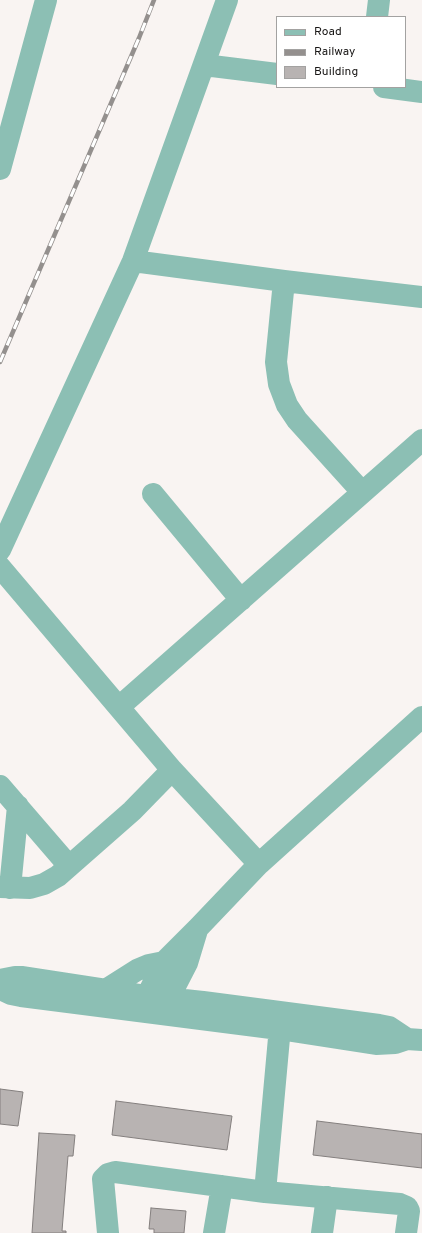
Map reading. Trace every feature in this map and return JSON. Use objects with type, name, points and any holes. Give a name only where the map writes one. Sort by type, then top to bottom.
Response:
[{"type":"street","points":[[0,168],[46,0]]},
{"type":"street","points":[[0,550],[132,261],[227,0]]},
{"type":"street","points":[[377,16],[379,0]]},
{"type":"street","points":[[204,65],[276,74]]},
{"type":"street","points":[[392,88],[422,92]]},
{"type":"street","points":[[132,261],[422,297]]},
{"type":"street","points":[[284,281],[276,362],[279,384],[286,405],[297,420],[362,492]]},
{"type":"street","points":[[119,707],[422,440]]},
{"type":"street","points":[[153,494],[241,600]]},
{"type":"street","points":[[0,568],[172,770],[259,864]]},
{"type":"street","points":[[144,1004],[164,962],[259,864],[422,717]]},
{"type":"street","points":[[18,806],[5,888],[30,888],[44,884],[58,876],[132,811],[172,770]]},
{"type":"street","points":[[0,786],[69,866]]},
{"type":"street","points":[[167,1006],[187,963],[197,929]]},
{"type":"street","points":[[107,989],[137,970],[149,965],[164,962]]},
{"type":"street","points":[[187,963],[203,1002]]},
{"type":"street","points":[[0,980],[22,977],[107,989],[144,1004]]},
{"type":"street","points":[[0,989],[11,994],[21,996],[167,1006],[280,1021],[389,1027],[415,1039]]},
{"type":"street","points":[[167,1006],[203,1002],[280,1021]]},
{"type":"street","points":[[265,1192],[280,1021]]},
{"type":"street","points":[[108,1233],[103,1179],[108,1174],[115,1172],[265,1192],[400,1204],[407,1207],[409,1211],[406,1233]]},
{"type":"street","points":[[214,1233],[222,1186]]},
{"type":"street","points":[[322,1233],[327,1197]]},
{"type":"building","points":[[0,1089],[23,1092],[18,1126],[0,1124]]},
{"type":"building","points":[[116,1101],[232,1116],[227,1150],[112,1135]]},
{"type":"building","points":[[317,1121],[422,1134],[422,1168],[313,1155]]},
{"type":"building","points":[[39,1133],[75,1135],[73,1156],[68,1156],[62,1231],[66,1231],[66,1233],[32,1233]]},
{"type":"building","points":[[151,1208],[186,1211],[184,1233],[154,1233],[154,1229],[149,1229]]},
{"type":"railway","points":[[0,362],[154,0]]}]
